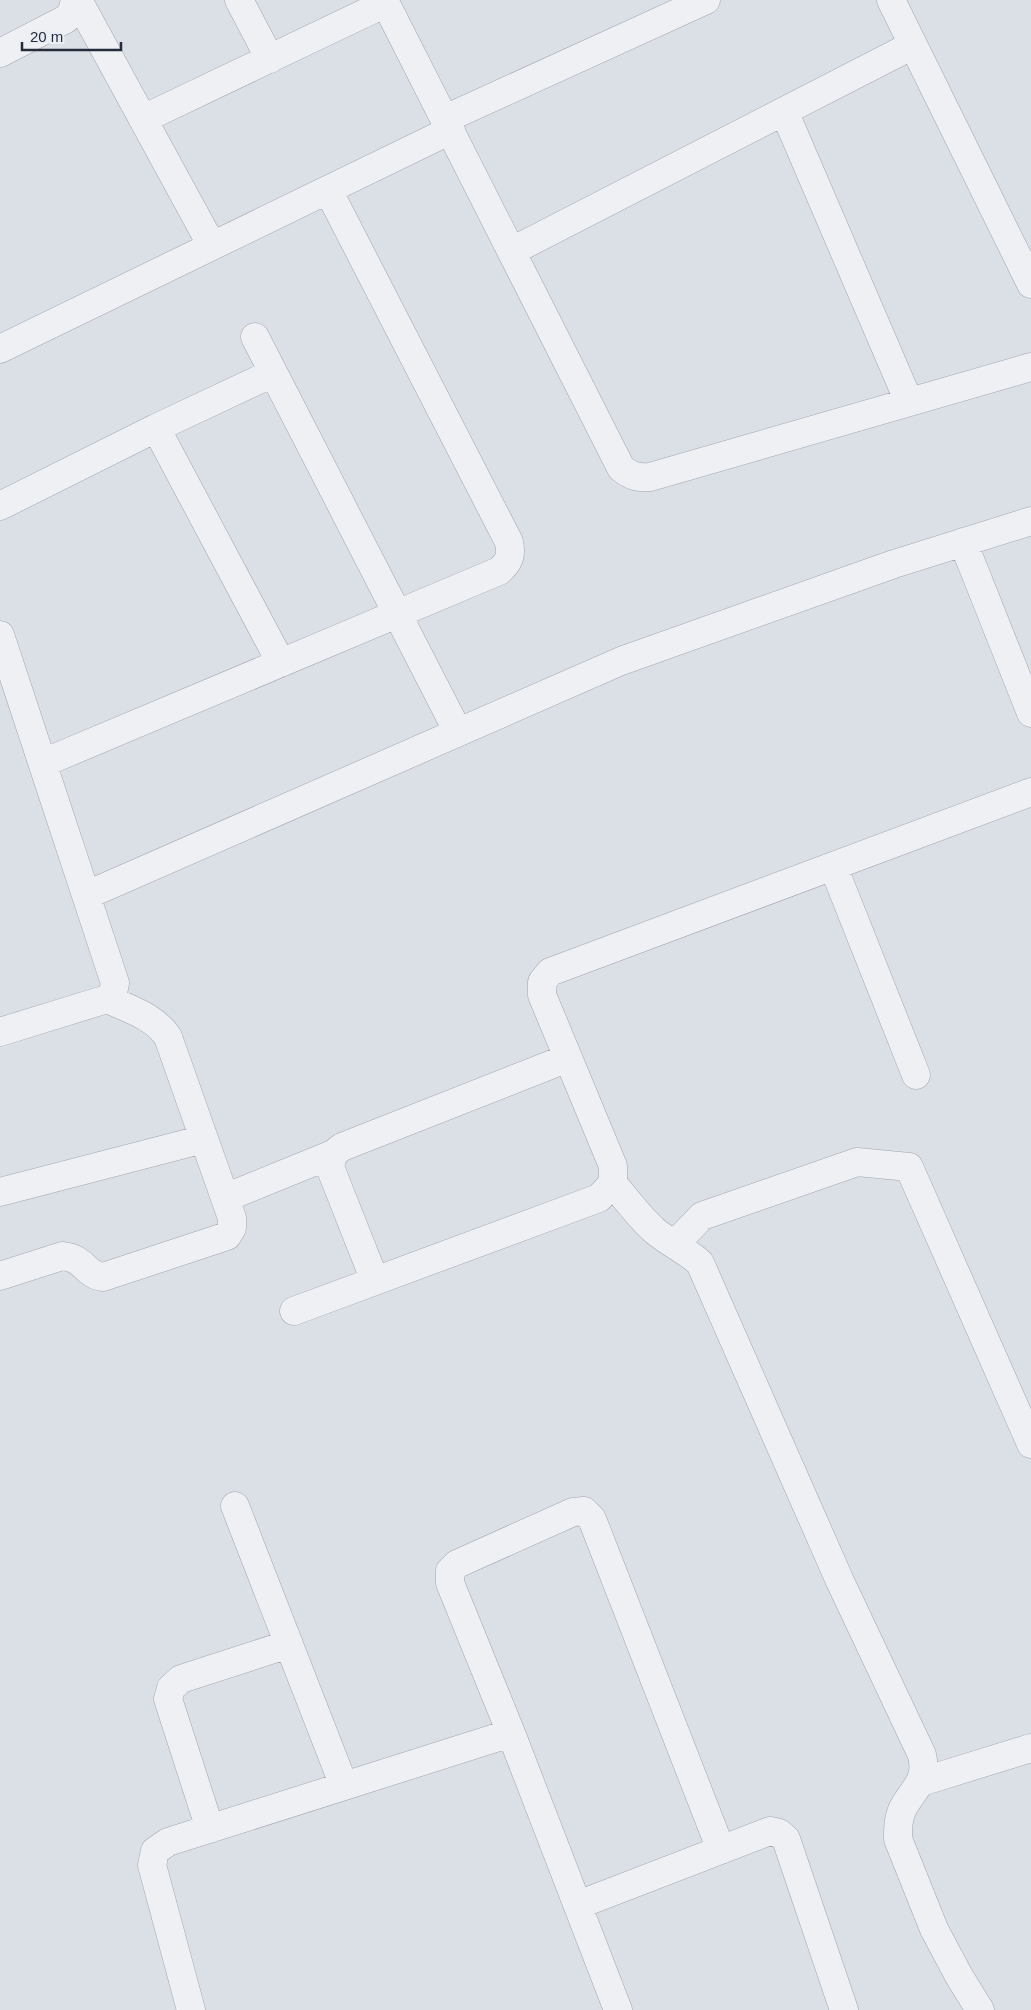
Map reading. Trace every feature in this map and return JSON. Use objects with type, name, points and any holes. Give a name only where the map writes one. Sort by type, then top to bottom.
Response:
[{"type":"street","points":[[0,53],[66,19],[72,12],[76,0]]},
{"type":"street","points":[[76,0],[212,246]]},
{"type":"street","points":[[239,0],[270,59]]},
{"type":"street","points":[[0,348],[328,190],[448,124],[706,0]]},
{"type":"street","points":[[891,0],[1031,284]]},
{"type":"street","points":[[143,119],[270,59],[385,1],[621,468],[638,478],[650,477],[1031,367]]},
{"type":"street","points":[[512,251],[913,45]]},
{"type":"street","points":[[784,112],[909,402]]},
{"type":"street","points":[[43,763],[499,571],[508,562],[511,552],[509,542],[328,190]]},
{"type":"street","points":[[255,337],[458,732]]},
{"type":"street","points":[[0,506],[156,428],[273,373]]},
{"type":"street","points":[[156,428],[281,663]]},
{"type":"street","points":[[88,895],[621,661],[894,564],[1031,521]]},
{"type":"street","points":[[963,542],[1031,713]]},
{"type":"street","points":[[0,635],[116,983],[114,993],[107,999],[0,1032]]},
{"type":"street","points":[[980,2010],[934,1929],[898,1839],[897,1824],[902,1809],[921,1782],[925,1768],[922,1755],[839,1579],[700,1263],[687,1251],[656,1232],[639,1215],[613,1183],[613,1166],[542,994],[542,982],[550,972],[1031,792]]},
{"type":"street","points":[[833,866],[916,1075]]},
{"type":"street","points":[[0,1274],[62,1256],[73,1257],[92,1273],[103,1277],[227,1236],[232,1228],[232,1218],[168,1037],[162,1028],[152,1020],[107,999]]},
{"type":"street","points":[[225,1198],[333,1154],[342,1147],[568,1058]]},
{"type":"street","points":[[0,1192],[204,1139]]},
{"type":"street","points":[[333,1154],[330,1167],[376,1281]]},
{"type":"street","points":[[675,1244],[702,1216],[857,1162],[909,1167],[1031,1444]]},
{"type":"street","points":[[294,1312],[599,1198],[613,1183]]},
{"type":"street","points":[[235,1506],[344,1786]]},
{"type":"street","points":[[618,2010],[511,1733],[450,1583],[450,1571],[457,1564],[573,1512],[584,1511],[592,1519],[722,1850]]},
{"type":"street","points":[[210,1829],[168,1699],[171,1688],[181,1679],[289,1644]]},
{"type":"street","points":[[190,2010],[152,1864],[155,1851],[168,1842],[511,1733]]},
{"type":"street","points":[[921,1782],[1031,1748]]},
{"type":"street","points":[[578,1905],[770,1831],[779,1833],[786,1839],[844,2010]]}]
